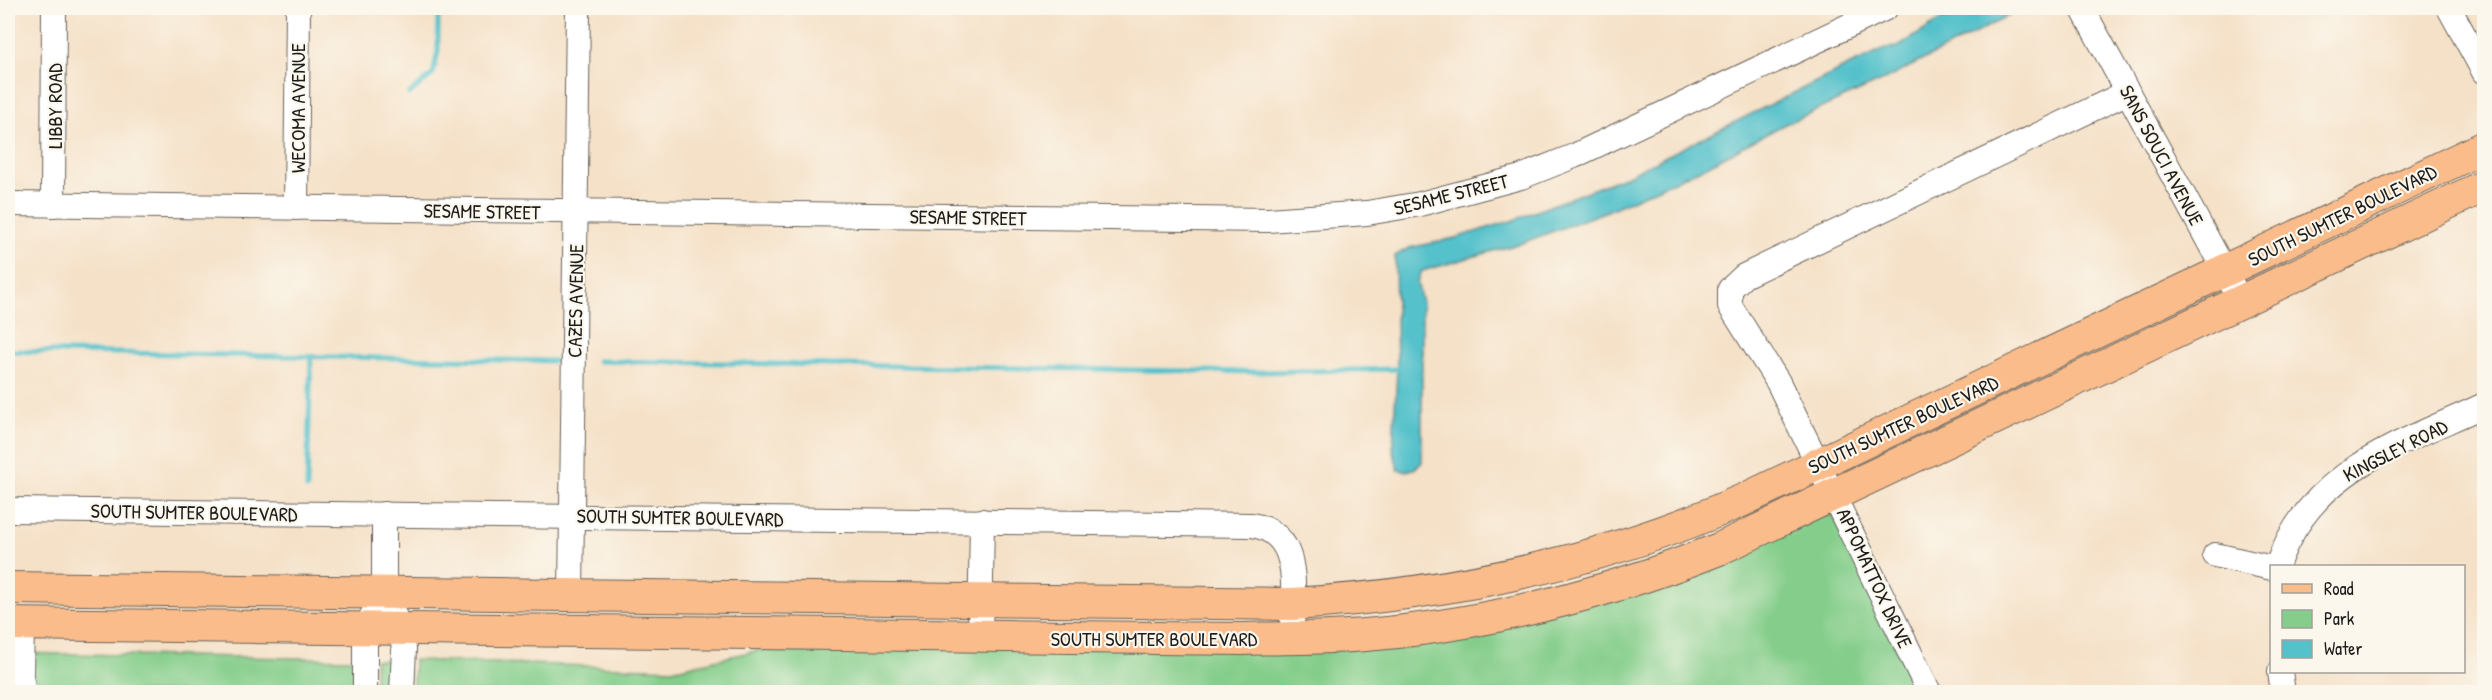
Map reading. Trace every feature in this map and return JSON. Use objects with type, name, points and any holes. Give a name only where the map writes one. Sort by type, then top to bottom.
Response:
[{"type":"main road","name":"SOUTH SUMTER BOULEVARD","points":[[8,588],[1292,604],[1365,599],[1450,588],[1582,559],[1693,522],[2484,147]]},
{"type":"main road","name":"SOUTH SUMTER BOULEVARD","points":[[15,624],[1292,638],[1397,632],[1472,620],[1611,588],[1688,562],[1750,536],[2484,186]]},
{"type":"street","name":"LIBBY ROAD","points":[[53,205],[54,8]]},
{"type":"street","name":"WECOMA AVENUE","points":[[297,208],[298,8]]},
{"type":"street","name":"CAZES AVENUE","points":[[571,595],[578,8]]},
{"type":"street","name":"SESAME STREET","points":[[8,204],[1268,220],[1367,213],[1472,192],[1574,156],[1886,8]]},
{"type":"street","name":"SANS SOUCI AVENUE","points":[[2082,8],[2242,303]]},
{"type":"street","points":[[2449,8],[2484,72]]},
{"type":"street","name":"APPOMATTOX DRIVE","points":[[1929,693],[1835,495],[1778,382],[1730,306],[1730,289],[1735,281],[2128,92]]},
{"type":"street","name":"KINGSLEY ROAD","points":[[2278,565],[2292,534],[2310,506],[2334,482],[2365,462],[2484,405]]},
{"type":"street","name":"SOUTH SUMTER BOULEVARD","points":[[8,510],[1241,524],[1263,527],[1278,535],[1288,549],[1292,566],[1292,638]]},
{"type":"street","points":[[384,514],[384,593],[401,630],[404,650],[402,693]]},
{"type":"street","points":[[980,636],[982,522]]},
{"type":"street","points":[[2215,555],[2270,568]]},
{"type":"street","points":[[364,693],[365,629],[384,593]]},
{"type":"street","points":[[15,624],[24,693]]},
{"type":"street","points":[[2280,673],[2283,693]]},
{"type":"green space","points":[[1830,508],[1917,692],[413,692],[414,660],[676,669],[790,643],[1398,641]]},
{"type":"green space","points":[[8,653],[355,659],[354,692],[8,692]]},
{"type":"green space","points":[[375,660],[394,660],[393,692],[375,692]]},
{"type":"water","points":[[1977,8],[2024,8],[1884,80],[1783,125],[1703,168],[1607,211],[1522,243],[1422,271],[1417,282],[1422,303],[1422,462],[1412,470],[1398,470],[1393,448],[1397,369],[1395,256],[1409,248],[1455,238],[1511,221],[1624,177],[1850,65],[1888,48],[1898,47],[1942,19]]},
{"type":"waterway","points":[[409,94],[433,74],[438,51],[438,8]]},
{"type":"waterway","points":[[8,351],[556,361]]},
{"type":"waterway","points":[[307,488],[311,358]]},
{"type":"waterway","points":[[598,361],[1259,372],[1397,369]]}]
